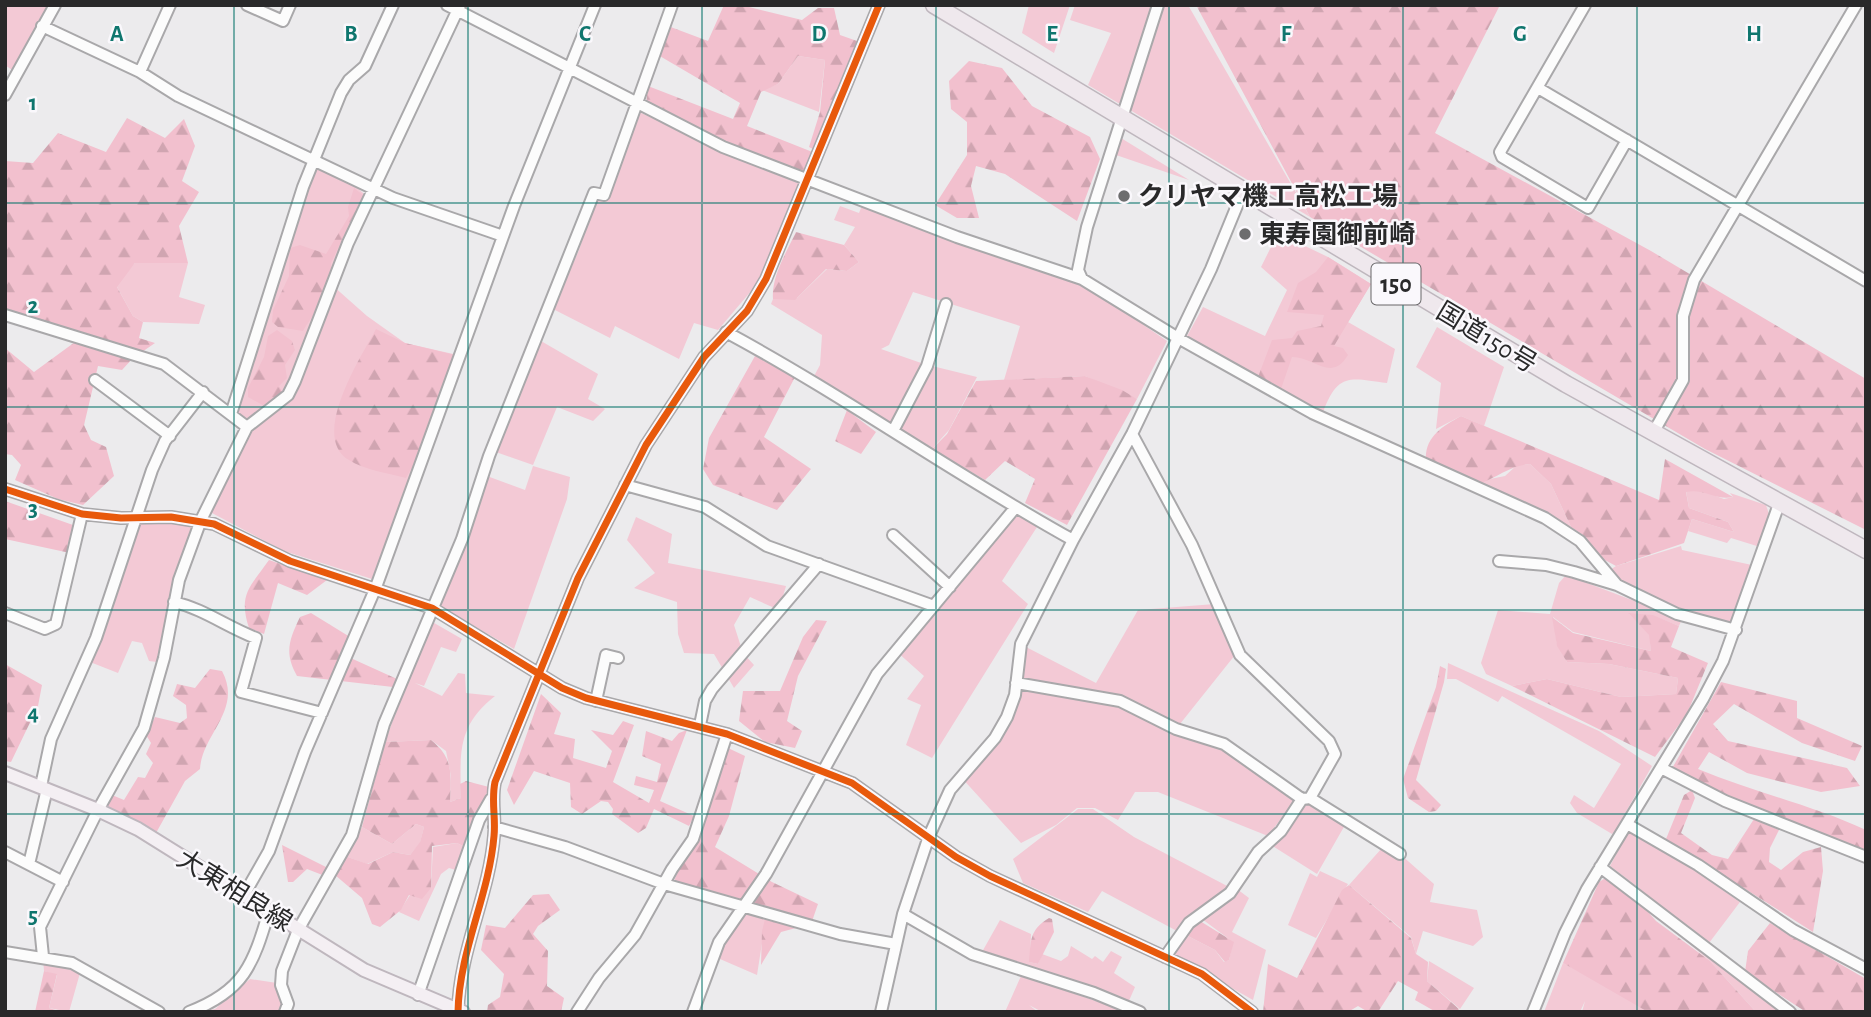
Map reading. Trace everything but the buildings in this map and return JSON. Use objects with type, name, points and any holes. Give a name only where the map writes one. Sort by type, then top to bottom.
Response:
[{"type":"highway","name":"国道150号","points":[[934,5],[1653,433],[1866,550]]},
{"type":"main road","name":"大東相良線","points":[[5,773],[98,810],[153,838],[364,970],[459,1011]]},
{"type":"street","points":[[5,95],[55,5]]},
{"type":"street","points":[[140,72],[170,5]]},
{"type":"street","points":[[247,5],[283,21],[290,5]]},
{"type":"street","points":[[231,414],[314,159],[341,93],[349,80],[366,66],[393,5]]},
{"type":"street","points":[[447,5],[459,8],[637,105],[723,147],[807,181],[1082,279],[1178,338],[1312,413],[1545,518],[1580,541],[1617,585]]},
{"type":"street","points":[[244,895],[269,851],[322,713],[376,587],[503,236],[595,5]]},
{"type":"street","points":[[285,1012],[288,1004],[281,985],[282,971],[298,930],[352,835],[384,724],[462,539],[489,456],[594,193],[604,195],[672,5]]},
{"type":"street","points":[[418,995],[479,821],[492,797],[578,578],[625,485],[691,374],[747,311],[766,279],[879,5]]},
{"type":"street","points":[[1082,279],[1078,270],[1087,227],[1158,5]]},
{"type":"street","points":[[1585,5],[1500,152],[1502,157],[1587,208],[1627,140]]},
{"type":"street","points":[[1653,433],[1683,380],[1683,316],[1687,298],[1856,5]]},
{"type":"street","points":[[43,956],[40,927],[98,810],[144,728],[164,658],[174,602],[201,520],[247,427],[288,395],[292,388],[348,243],[459,8]]},
{"type":"street","points":[[43,26],[140,72],[177,96],[404,203],[503,236]]},
{"type":"street","points":[[1538,88],[1866,281]]},
{"type":"street","points":[[881,1012],[903,914],[929,836],[950,790],[995,738],[1011,706],[1021,644],[1073,540],[1132,434],[1211,270],[1243,191]]},
{"type":"street","points":[[893,431],[927,366],[946,304]]},
{"type":"street","points":[[5,315],[148,358],[183,375],[247,427]]},
{"type":"street","points":[[726,332],[797,370],[1015,508],[1073,540]]},
{"type":"street","points":[[95,380],[170,436]]},
{"type":"street","points":[[29,864],[51,739],[96,638],[152,470],[170,436],[204,392]]},
{"type":"street","points":[[1132,434],[1192,545],[1240,655],[1334,748],[1332,761],[1281,831],[1258,852],[1230,894],[1189,923],[1165,957]]},
{"type":"street","points":[[625,485],[705,507],[767,546],[934,606]]},
{"type":"street","points":[[5,489],[82,514],[201,520],[231,530],[290,561],[376,587],[432,608],[538,675],[596,701],[700,725],[823,769],[872,795],[990,876],[1218,984],[1252,1012]]},
{"type":"street","points":[[1533,1012],[1565,933],[1600,867],[1703,699],[1736,630],[1779,504]]},
{"type":"street","points":[[693,1012],[719,942],[765,874],[877,674],[1015,508]]},
{"type":"street","points":[[5,613],[45,629],[56,624],[82,514]]},
{"type":"street","points":[[893,536],[950,586]]},
{"type":"street","points":[[1499,561],[1546,565],[1617,585],[1677,614],[1736,630]]},
{"type":"street","points":[[700,725],[705,701],[712,689],[819,564]]},
{"type":"street","points":[[174,602],[199,608],[229,627],[256,638],[241,692],[322,713]]},
{"type":"street","points":[[596,701],[606,655],[618,658]]},
{"type":"street","points":[[1016,683],[1120,701],[1176,729],[1224,744],[1306,799],[1400,854]]},
{"type":"street","points":[[577,1012],[599,978],[635,936],[692,839],[727,734]]},
{"type":"street","points":[[1661,768],[1725,802],[1866,857]]},
{"type":"street","points":[[459,1011],[461,974],[477,914],[494,827],[492,797]]},
{"type":"street","points":[[1627,824],[1698,864],[1793,930],[1866,968]]},
{"type":"street","points":[[494,827],[565,847],[664,884],[840,934],[895,944]]},
{"type":"street","points":[[5,852],[63,882]]},
{"type":"street","points":[[1600,867],[1790,1012]]},
{"type":"street","points":[[189,1012],[217,1001],[244,978],[269,911]]},
{"type":"street","points":[[903,914],[972,954],[1094,992],[1140,1012]]},
{"type":"street","points":[[5,952],[43,956],[92,973],[159,1012]]},
{"type":"shaded area","points":[[5,5],[50,5],[12,70],[5,65]]},
{"type":"shaded area","points":[[1029,5],[1070,5],[1054,53],[1022,33]]},
{"type":"shaded area","points":[[1075,5],[1188,5],[1310,217],[1088,85],[1111,33],[1070,20]]},
{"type":"shaded area","points":[[798,56],[825,60],[819,112],[762,90],[778,84]]},
{"type":"shaded area","points":[[639,112],[800,184],[763,277],[718,330],[694,323],[679,359],[615,326],[610,338],[553,309],[579,250],[595,200],[607,198]]},
{"type":"shaded area","points":[[1121,138],[1189,180],[1116,155]]},
{"type":"shaded area","points":[[321,157],[369,198],[332,285],[367,316],[405,343],[462,356],[372,579],[284,551],[210,512],[247,427],[231,414],[286,241]]},
{"type":"shaded area","points":[[863,203],[1078,280],[1167,341],[1137,399],[1085,376],[1004,380],[1020,326],[913,292],[889,345],[881,349],[924,364],[977,377],[949,430],[932,449],[813,378],[820,365],[822,335],[771,304],[773,299],[797,298],[827,269],[847,271],[859,262],[844,245],[855,227],[834,220],[840,206],[859,213]]},
{"type":"shaded area","points":[[1278,233],[1328,257],[1371,284],[1348,322],[1395,349],[1387,383],[1354,379],[1340,384],[1323,412],[1186,338],[1203,307],[1265,336],[1287,290],[1261,267]]},
{"type":"shaded area","points":[[135,263],[188,263],[179,297],[205,305],[199,324],[143,322],[133,316],[116,285]]},
{"type":"shaded area","points":[[1437,327],[1504,367],[1484,426],[1461,416],[1436,429],[1441,383],[1416,367]]},
{"type":"shaded area","points":[[541,341],[598,374],[588,399],[605,409],[593,421],[557,407],[533,465],[493,451]]},
{"type":"shaded area","points":[[1530,464],[1551,484],[1571,527],[1475,482],[1505,476],[1517,465]]},
{"type":"shaded area","points":[[533,466],[570,477],[567,499],[514,649],[439,606],[487,476],[525,490]]},
{"type":"shaded area","points":[[1700,490],[1724,499],[1733,497],[1730,493],[1766,505],[1769,514],[1760,547],[1731,538],[1727,543],[1688,531],[1692,519],[1734,532],[1728,522],[1689,508],[1686,491]]},
{"type":"shaded area","points":[[1015,513],[1037,527],[1002,581],[1028,604],[932,758],[906,745],[921,705],[907,699],[924,676],[896,651]]},
{"type":"shaded area","points":[[636,517],[672,534],[668,563],[786,586],[779,610],[750,597],[734,625],[743,653],[754,665],[734,688],[714,654],[684,653],[678,634],[677,602],[634,588],[655,573],[627,540]]},
{"type":"shaded area","points":[[168,522],[193,525],[172,589],[157,662],[149,661],[142,643],[132,641],[118,673],[90,662],[139,524]]},
{"type":"shaded area","points":[[1681,546],[1682,550],[1752,565],[1732,623],[1651,599],[1607,572],[1616,566]]},
{"type":"shaded area","points":[[1566,575],[1682,619],[1679,626],[1654,616],[1629,614],[1650,635],[1651,651],[1573,632],[1553,617],[1557,644],[1567,662],[1609,664],[1678,678],[1676,694],[1621,697],[1547,679],[1512,686],[1486,674],[1481,663],[1498,610],[1550,614],[1559,583]]},
{"type":"shaded area","points":[[1215,604],[1235,655],[1176,729],[1215,742],[1296,799],[1268,836],[1158,792],[1135,792],[1118,820],[1095,808],[1077,808],[1056,825],[1021,843],[960,776],[999,731],[1026,647],[1096,683],[1138,610]]},
{"type":"shaded area","points":[[429,620],[462,639],[456,652],[441,647],[424,686],[415,683],[442,696],[458,673],[465,674],[466,693],[495,696],[483,707],[467,730],[461,754],[461,798],[450,802],[451,776],[446,751],[431,740],[385,742]]},
{"type":"shaded area","points":[[1448,663],[1599,731],[1652,766],[1612,834],[1577,813],[1570,803],[1574,795],[1594,808],[1621,764],[1502,696],[1498,702],[1456,679],[1447,679]]},
{"type":"shaded area","points":[[1303,804],[1310,804],[1345,825],[1317,874],[1271,845]]},
{"type":"shaded area","points":[[1078,809],[1093,809],[1134,837],[1229,887],[1177,931],[1102,891],[1088,912],[1023,883],[1013,859]]},
{"type":"shaded area","points":[[416,824],[424,827],[420,843],[410,855],[393,852],[367,864],[345,856],[362,827],[392,844]]},
{"type":"shaded area","points":[[1628,832],[1678,859],[1740,902],[1709,943],[1659,909],[1639,888],[1610,866]]},
{"type":"shaded area","points":[[457,843],[467,848],[459,871],[449,868],[441,874],[419,921],[399,912],[410,895],[431,888],[433,847]]},
{"type":"shaded area","points":[[1382,848],[1400,854],[1434,884],[1430,902],[1477,910],[1483,937],[1473,946],[1423,931],[1416,954],[1411,937],[1349,885]]},
{"type":"shaded area","points":[[1320,871],[1348,884],[1316,938],[1288,925],[1310,873],[1317,877]]},
{"type":"shaded area","points":[[1237,889],[1249,898],[1232,932],[1266,950],[1253,1000],[1172,954],[1184,934],[1215,950],[1224,962],[1229,960],[1233,942],[1202,919]]},
{"type":"shaded area","points":[[745,905],[767,911],[757,975],[713,956]]},
{"type":"shaded area","points":[[1651,912],[1787,1012],[1756,1012],[1710,961]]},
{"type":"shaded area","points":[[1000,920],[1031,934],[1030,962],[1038,964],[1042,954],[1061,961],[1068,956],[1071,946],[1092,959],[1095,956],[1103,962],[1111,951],[1122,957],[1114,973],[1135,987],[1128,1003],[982,952]]},
{"type":"shaded area","points":[[43,958],[80,973],[69,1012],[49,1008],[57,975],[44,971]]},
{"type":"shaded area","points":[[1429,961],[1474,988],[1460,1009],[1427,981]]},
{"type":"shaded area","points":[[1563,963],[1649,1008],[1649,1012],[1582,1012],[1585,1001],[1580,1012],[1544,1012]]},
{"type":"shaded area","points":[[1021,976],[1128,1012],[1042,1012],[1029,1005],[1038,1012],[1005,1012]]},
{"type":"shaded area","points":[[250,979],[277,983],[284,1012],[202,1012],[215,1009]]},
{"type":"green space","points":[[724,5],[741,5],[802,20],[818,8],[834,8],[840,35],[857,41],[815,150],[809,147],[820,112],[825,60],[798,56],[778,84],[761,92],[747,126],[815,153],[806,173],[726,145],[646,104],[648,86],[733,119],[740,103],[658,55],[668,26],[708,41]]},
{"type":"green space","points":[[1196,5],[1500,5],[1435,133],[1651,251],[1866,379],[1866,530],[1705,449],[1310,217]]},
{"type":"green space","points":[[969,61],[1002,68],[1032,106],[1090,137],[1100,159],[1077,221],[1005,174],[976,166],[971,186],[979,218],[957,218],[935,205],[967,155],[967,122],[951,109],[949,81]]},
{"type":"green space","points":[[127,118],[165,138],[184,119],[195,146],[182,181],[199,192],[179,226],[188,263],[135,263],[117,287],[133,316],[143,322],[139,338],[155,343],[142,352],[5,309],[5,161],[33,163],[58,133],[106,152]]},
{"type":"green space","points":[[354,188],[363,195],[331,263],[329,280],[318,307],[303,331],[278,327],[272,322],[273,310],[289,276],[290,248],[300,245],[326,254],[349,216],[348,207]]},
{"type":"green space","points":[[796,232],[844,245],[859,262],[847,271],[826,269],[795,300],[773,299],[777,273]]},
{"type":"green space","points":[[1328,257],[1371,284],[1334,346],[1343,348],[1348,355],[1342,363],[1329,368],[1292,357],[1281,389],[1258,377],[1272,340],[1292,338],[1297,331],[1321,326],[1324,315],[1287,312],[1298,283],[1316,272]]},
{"type":"green space","points":[[376,329],[405,343],[459,356],[422,449],[406,478],[369,469],[349,460],[338,449],[334,434],[342,396]]},
{"type":"green space","points":[[277,330],[292,341],[295,350],[285,365],[287,378],[279,386],[285,397],[266,407],[248,397],[248,388],[264,357],[268,336]]},
{"type":"green space","points":[[75,342],[133,358],[122,370],[98,366],[84,425],[91,440],[106,447],[114,476],[83,505],[58,499],[15,480],[21,465],[12,455],[5,454],[5,348],[34,372]]},
{"type":"green space","points":[[755,356],[795,377],[764,437],[811,469],[777,510],[713,485],[703,469],[709,438]]},
{"type":"green space","points":[[1085,376],[1122,390],[1137,399],[1067,525],[1025,503],[1035,479],[1005,461],[985,480],[932,449],[947,434],[976,381]]},
{"type":"green space","points":[[847,410],[876,432],[861,454],[835,441]]},
{"type":"green space","points":[[1461,416],[1659,500],[1665,459],[1733,497],[1686,492],[1689,508],[1728,522],[1734,532],[1692,519],[1684,543],[1616,566],[1603,559],[1583,535],[1571,527],[1551,484],[1530,464],[1511,469],[1481,483],[1426,461],[1431,439],[1441,428]]},
{"type":"green space","points":[[5,501],[73,525],[70,553],[5,539]]},
{"type":"green space","points":[[269,560],[327,580],[307,595],[278,583],[264,634],[249,628],[245,599],[251,584]]},
{"type":"green space","points":[[311,613],[350,637],[344,655],[397,679],[393,687],[297,676],[290,660],[291,640],[300,617]]},
{"type":"green space","points":[[1628,613],[1653,615],[1679,626],[1671,647],[1708,663],[1687,714],[1655,757],[1512,686],[1547,679],[1621,697],[1676,694],[1678,678],[1609,664],[1567,662],[1557,646],[1552,617],[1573,633],[1651,651],[1649,635]]},
{"type":"green space","points":[[816,620],[827,621],[798,676],[787,721],[802,731],[795,748],[765,742],[739,721],[743,691],[780,691],[803,637]]},
{"type":"green space","points":[[5,664],[42,685],[38,706],[11,762],[5,761]]},
{"type":"green space","points":[[1440,666],[1446,669],[1444,682],[1416,780],[1441,805],[1436,811],[1429,812],[1408,798],[1403,779],[1436,687]]},
{"type":"green space","points":[[210,669],[222,671],[228,698],[225,710],[207,744],[200,769],[185,781],[156,833],[145,831],[107,808],[112,795],[124,800],[138,777],[145,778],[153,763],[146,754],[151,743],[146,735],[155,717],[180,723],[187,718],[186,705],[173,696],[177,684],[195,688]]},
{"type":"green space","points":[[1721,682],[1797,701],[1797,718],[1862,746],[1855,761],[1802,743],[1734,704],[1713,724],[1728,741],[1847,768],[1860,786],[1821,792],[1747,773],[1709,752],[1698,769],[1866,830],[1866,851],[1670,772]]},
{"type":"green space","points":[[541,694],[561,713],[554,734],[575,739],[573,758],[606,768],[612,751],[591,730],[613,735],[623,721],[634,725],[613,782],[649,803],[654,790],[634,785],[636,776],[657,782],[661,764],[642,756],[646,731],[672,741],[679,733],[687,730],[660,801],[694,816],[689,826],[654,809],[646,828],[638,833],[612,814],[613,809],[608,802],[601,801],[582,814],[571,807],[570,783],[534,771],[514,805],[507,790]]},
{"type":"green space","points":[[431,740],[444,753],[450,768],[450,802],[461,798],[460,784],[466,781],[489,787],[467,848],[457,843],[432,846],[431,888],[422,899],[409,895],[401,910],[380,927],[372,924],[362,898],[335,875],[345,856],[368,864],[393,852],[410,855],[420,842],[424,827],[416,824],[392,844],[362,827],[385,742]]},
{"type":"green space","points":[[728,748],[745,756],[729,816],[715,847],[772,882],[818,904],[811,924],[781,932],[761,965],[762,931],[767,911],[672,886]]},
{"type":"green space","points":[[1692,790],[1695,798],[1681,833],[1712,855],[1728,859],[1754,819],[1779,830],[1770,848],[1769,862],[1781,870],[1803,852],[1821,847],[1823,871],[1813,932],[1666,839],[1684,795]]},
{"type":"green space","points":[[282,845],[330,869],[325,876],[307,869],[293,882],[288,882]]},
{"type":"green space","points":[[1607,877],[1637,899],[1656,921],[1710,961],[1756,1012],[1648,1012],[1563,963],[1599,882]]},
{"type":"green space","points":[[1349,885],[1411,938],[1416,954],[1428,962],[1427,981],[1459,1009],[1457,1012],[1436,1012],[1415,1000],[1418,992],[1398,981],[1378,1012],[1368,1012],[1358,1006],[1348,1012],[1263,1012],[1268,964],[1297,978],[1342,890]]},
{"type":"green space","points":[[549,894],[560,910],[538,926],[533,934],[548,951],[547,986],[564,998],[561,1012],[487,1012],[488,1005],[500,997],[504,974],[481,950],[486,925],[505,928],[533,895]]},
{"type":"green space","points":[[1049,918],[1052,919],[1054,932],[1038,964],[1029,962],[1034,932]]},
{"type":"green space","points":[[1200,921],[1234,942],[1229,960],[1225,962],[1215,950],[1184,934]]},
{"type":"green space","points":[[1770,923],[1866,979],[1866,1012],[1806,1012],[1745,972],[1748,951]]},
{"type":"green space","points":[[44,971],[57,974],[49,1008],[62,1012],[35,1012]]},
{"type":"cycle path","points":[[458,1012],[463,967],[491,858],[495,782],[578,578],[646,445],[704,357],[747,311],[766,279],[879,5]]},
{"type":"cycle path","points":[[5,489],[82,514],[121,518],[171,517],[214,524],[290,561],[432,608],[562,688],[586,698],[727,734],[852,783],[956,857],[990,876],[1202,974],[1252,1012]]},
{"type":"place","name":"クリヤマ機工高松工場","points":[[1124,196]]},
{"type":"place","name":"東寿園御前崎","points":[[1245,234]]}]
